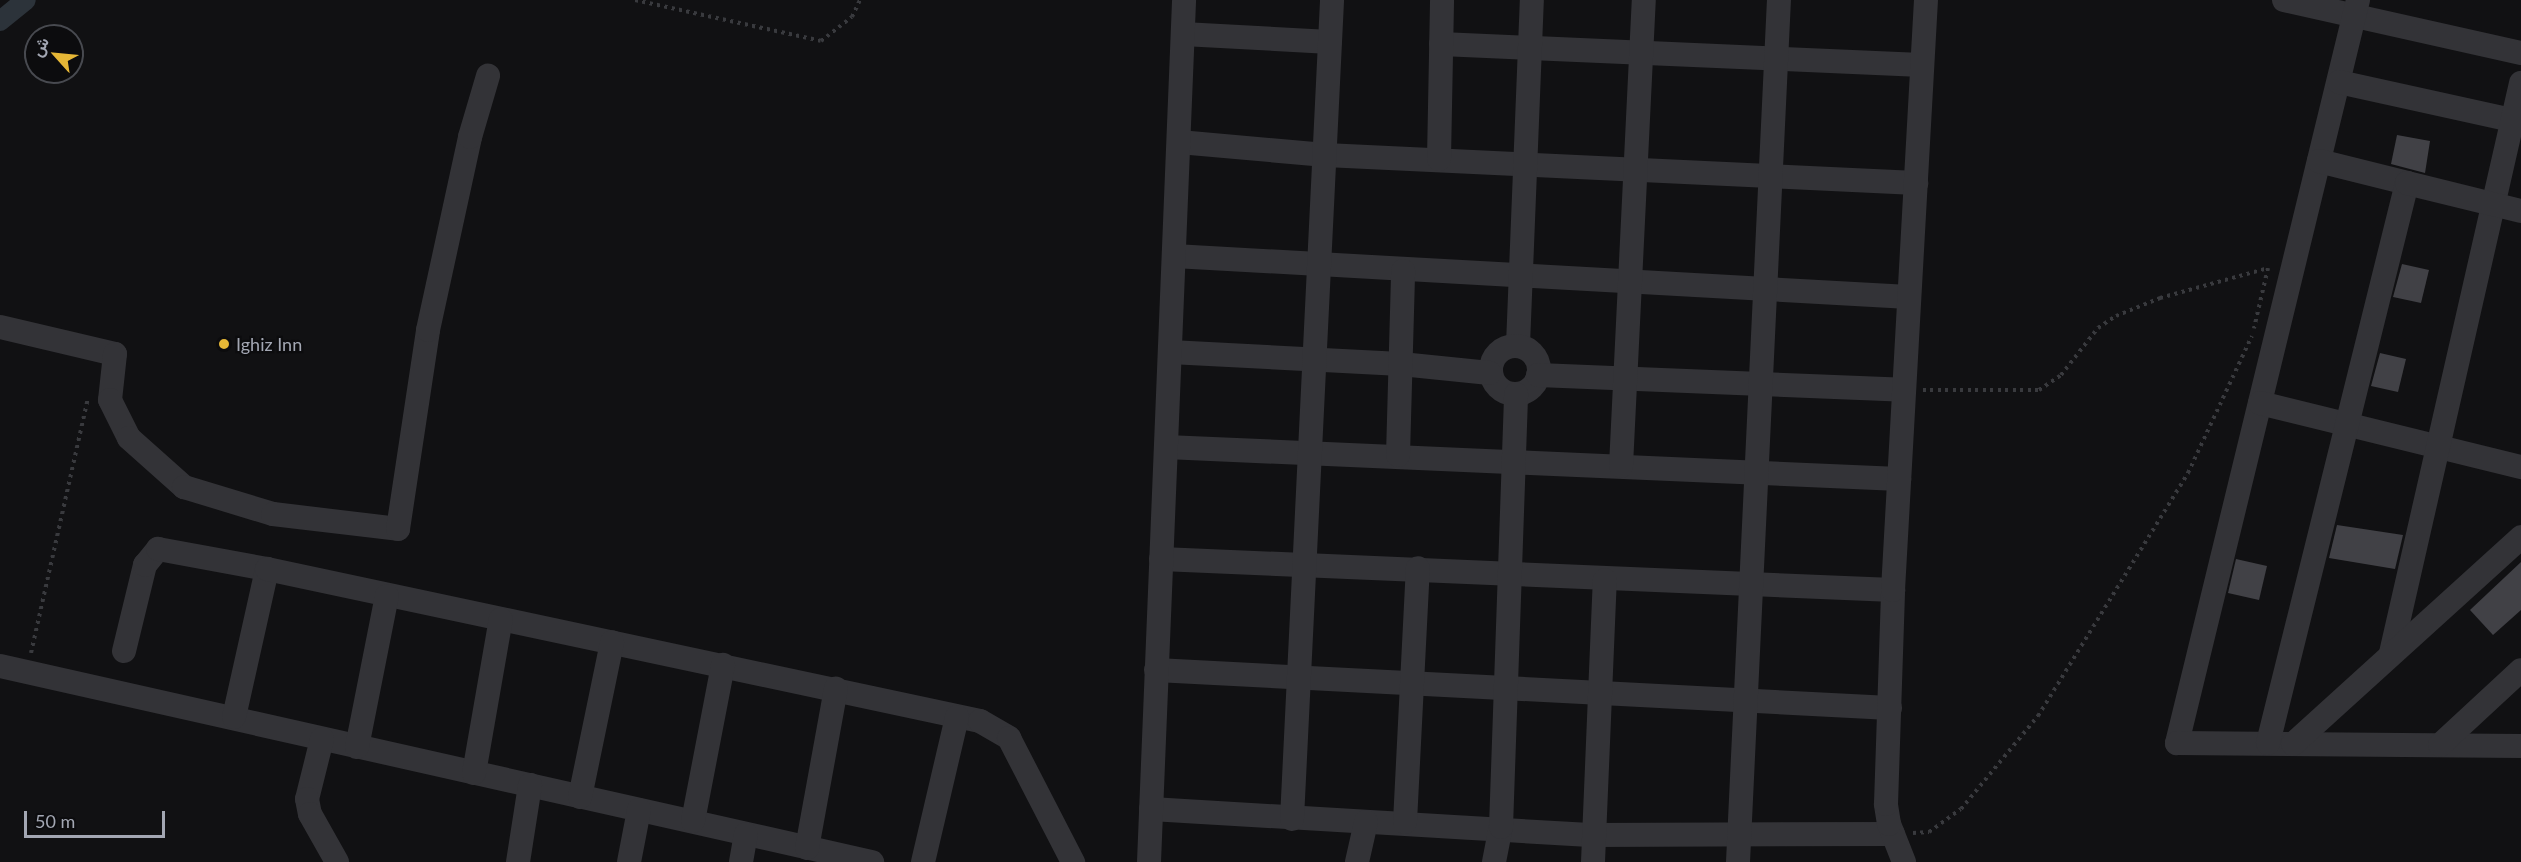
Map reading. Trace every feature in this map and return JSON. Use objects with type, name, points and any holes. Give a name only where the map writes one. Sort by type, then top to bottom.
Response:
[{"type":"street","points":[[1149,862],[1184,0]]},
{"type":"street","points":[[1292,819],[1332,0]]},
{"type":"street","points":[[1439,159],[1442,0]]},
{"type":"street","points":[[1518,345],[1532,0]]},
{"type":"street","points":[[1621,466],[1623,379],[1644,0]]},
{"type":"street","points":[[1738,862],[1779,0]]},
{"type":"street","points":[[1904,862],[1893,834],[1886,804],[1893,590],[1926,0]]},
{"type":"street","points":[[2284,0],[2357,8],[2521,53]]},
{"type":"street","points":[[2357,8],[2178,742],[2521,746]]},
{"type":"street","points":[[1183,34],[1330,42]]},
{"type":"street","points":[[1441,44],[1923,65]]},
{"type":"street","points":[[0,327],[115,354],[110,400],[129,438],[184,487],[273,514],[398,529],[428,330],[470,137],[488,76]]},
{"type":"street","points":[[2339,82],[2517,121]]},
{"type":"street","points":[[2391,652],[2493,204],[2517,121],[2521,83]]},
{"type":"street","points":[[1179,142],[1325,154],[1916,183]]},
{"type":"street","points":[[2319,161],[2521,211]]},
{"type":"street","points":[[2268,743],[2407,183]]},
{"type":"street","points":[[1174,256],[1628,284],[1910,297]]},
{"type":"street","points":[[1398,455],[1403,271]]},
{"type":"street","points":[[1518,345],[1530,351],[1538,362],[1538,375],[1534,384],[1516,394],[1504,392],[1490,373],[1493,358],[1503,348],[1518,345]]},
{"type":"street","points":[[1170,352],[1401,364],[1490,373]]},
{"type":"street","points":[[1538,375],[1761,386],[1905,390]]},
{"type":"street","points":[[1494,862],[1501,827],[1516,394]]},
{"type":"street","points":[[2260,403],[2521,466]]},
{"type":"street","points":[[1166,447],[1514,460],[1757,474],[1899,479]]},
{"type":"street","points":[[2293,744],[2391,652],[2521,537]]},
{"type":"street","points":[[124,651],[145,565],[158,549],[267,569],[836,689],[980,722],[1010,738],[1073,862]]},
{"type":"street","points":[[1161,559],[1418,568],[1605,580],[1893,590]]},
{"type":"street","points":[[1405,822],[1418,568]]},
{"type":"street","points":[[234,717],[267,569]]},
{"type":"street","points":[[1593,862],[1605,580]]},
{"type":"street","points":[[357,747],[387,596]]},
{"type":"street","points":[[474,773],[501,619]]},
{"type":"street","points":[[580,797],[612,642]]},
{"type":"street","points":[[693,821],[723,665]]},
{"type":"street","points":[[0,666],[693,821],[807,848],[843,859],[872,862]]},
{"type":"street","points":[[1156,670],[1412,681],[1890,708]]},
{"type":"street","points":[[2440,745],[2521,670]]},
{"type":"street","points":[[807,848],[836,689]]},
{"type":"street","points":[[923,862],[957,717]]},
{"type":"street","points":[[322,739],[307,799],[310,814],[337,862]]},
{"type":"street","points":[[518,862],[530,785]]},
{"type":"street","points":[[1151,809],[1292,819],[1501,827],[1594,835],[1893,834]]},
{"type":"street","points":[[629,862],[639,810]]},
{"type":"street","points":[[1357,862],[1366,822]]},
{"type":"street","points":[[741,862],[746,834]]},
{"type":"path","points":[[634,0],[821,41],[852,17],[860,0]]},
{"type":"path","points":[[1893,834],[1929,832],[1961,809],[2038,716],[2068,671],[2205,441],[2252,339],[2268,268],[2160,298],[2116,316],[2098,328],[2061,375],[2038,390],[1905,390]]},
{"type":"path","points":[[26,672],[89,394]]},
{"type":"building","points":[[2397,135],[2430,141],[2425,173],[2391,164]]},
{"type":"building","points":[[2402,264],[2429,270],[2421,303],[2393,297]]},
{"type":"building","points":[[2380,353],[2406,359],[2398,392],[2371,386]]},
{"type":"building","points":[[2337,525],[2403,535],[2395,569],[2329,558]]},
{"type":"building","points":[[2236,559],[2267,566],[2259,600],[2228,593]]},
{"type":"building","points":[[2521,562],[2521,610],[2493,635],[2470,610]]},
{"type":"waterway","points":[[0,21],[26,0]]},
{"type":"place","name":"Ighiz Inn","points":[[224,344]]}]
